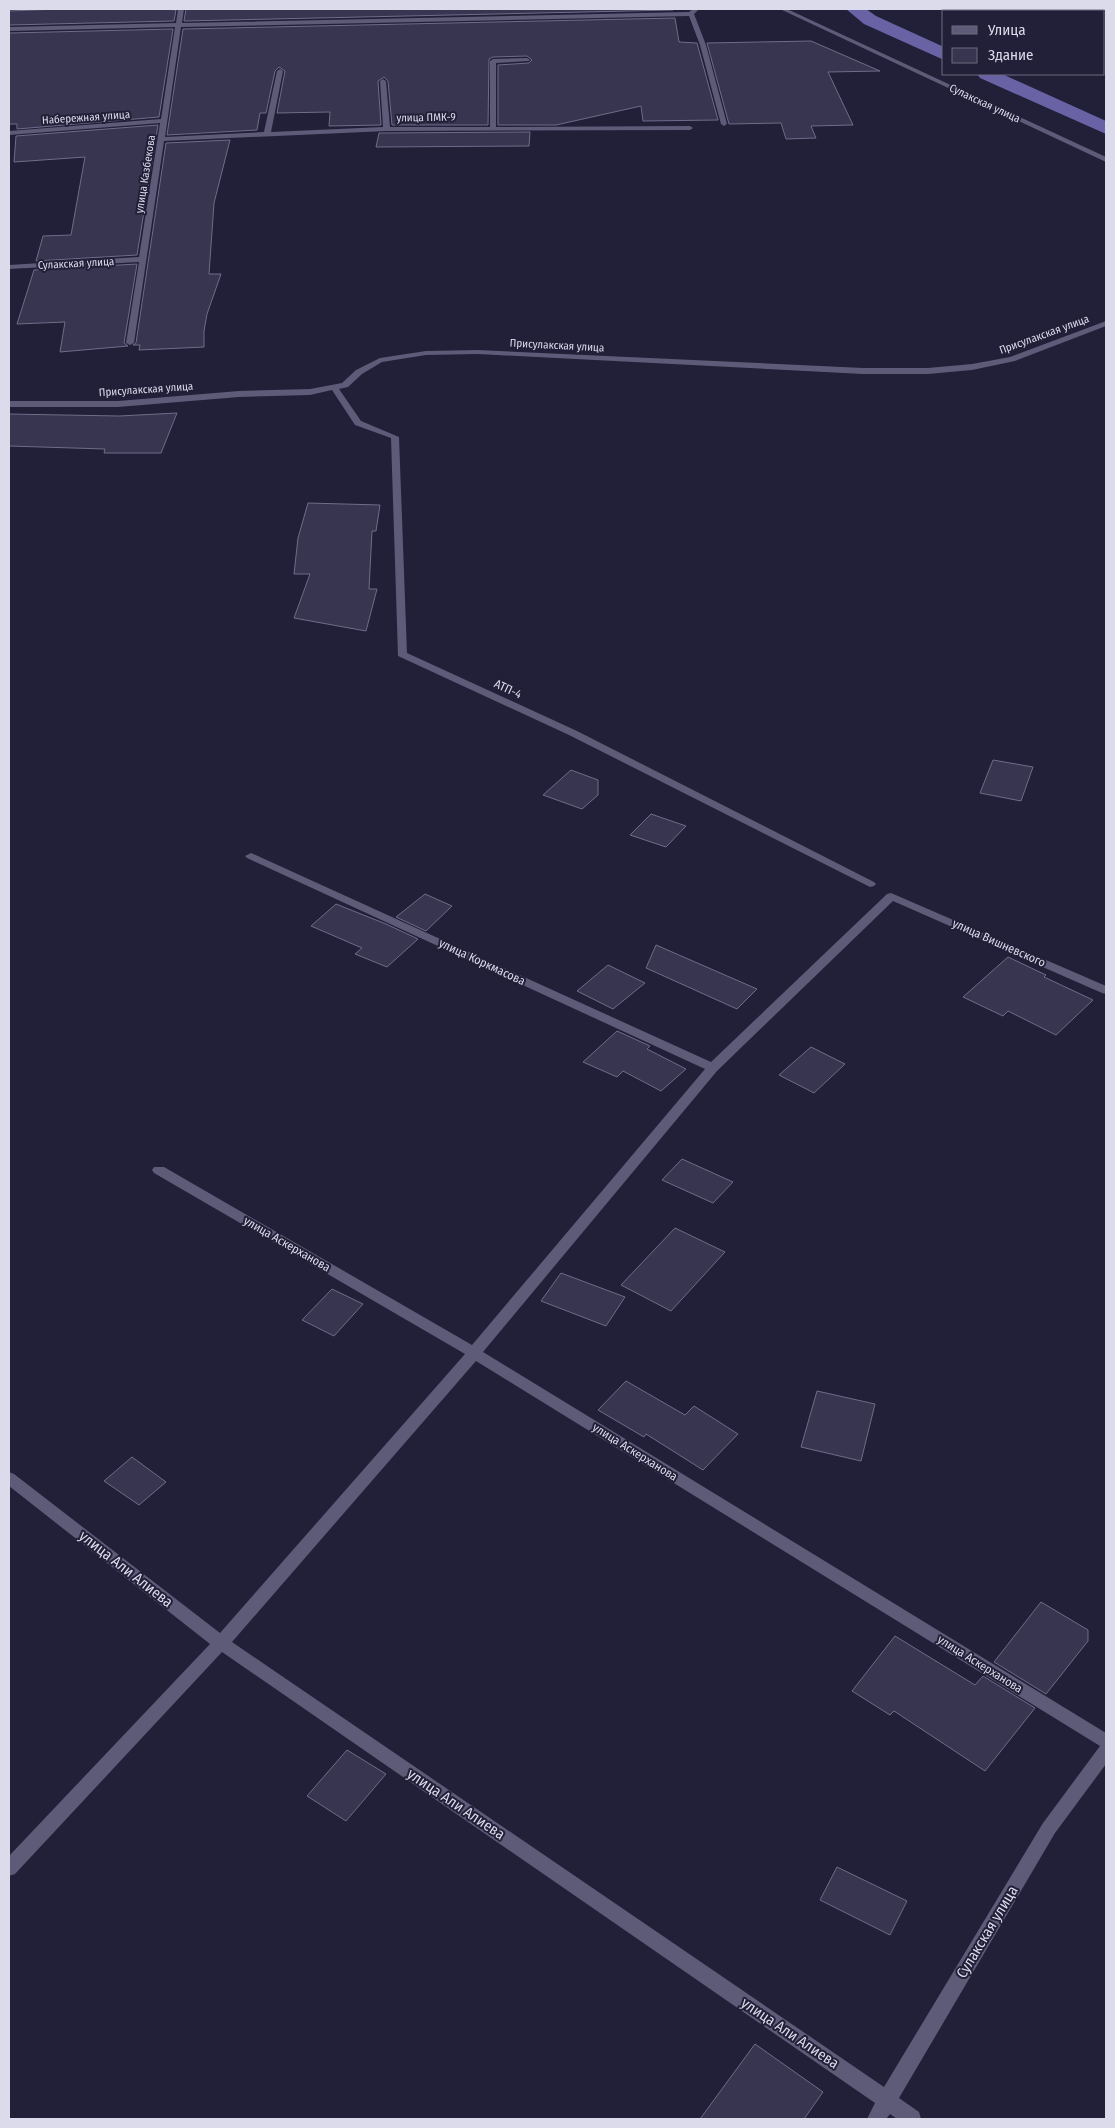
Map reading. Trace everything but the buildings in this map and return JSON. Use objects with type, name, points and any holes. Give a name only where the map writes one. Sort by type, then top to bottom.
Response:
[{"type":"street","name":"улица Казбекова","points":[[130,343],[163,139],[181,9]]},
{"type":"street","name":"Сулакская улица","points":[[782,9],[1106,160]]},
{"type":"street","points":[[9,29],[694,11],[724,124]]},
{"type":"street","points":[[493,127],[493,61],[527,60]]},
{"type":"street","points":[[267,135],[280,70]]},
{"type":"street","points":[[383,81],[387,129]]},
{"type":"street","name":"Набережная улица","points":[[9,133],[165,121]]},
{"type":"street","name":"улица ПМК-9","points":[[163,139],[387,129],[493,127],[690,128]]},
{"type":"street","name":"Сулакская улица","points":[[9,267],[143,259]]},
{"type":"street","name":"Присулакская улица","points":[[9,404],[118,404],[239,394],[310,392],[345,385],[359,372],[380,360],[426,353],[478,352],[853,370],[928,371],[972,367],[1012,360],[1106,323]]},
{"type":"street","name":"АТП-4","points":[[334,387],[358,423],[395,437],[402,654],[573,733],[870,884]]},
{"type":"street","name":"улица Коркмасова","points":[[251,856],[713,1068]]},
{"type":"street","name":"улица Вишневского","points":[[713,1068],[891,896],[1106,990]]},
{"type":"street","points":[[9,1868],[221,1643],[474,1353],[713,1068]]},
{"type":"street","name":"улица Аскерханова","points":[[159,1170],[474,1353],[1106,1741]]},
{"type":"street","name":"улица Али Алиева","points":[[9,1478],[221,1643],[912,2119]]},
{"type":"street","name":"Сулакская улица","points":[[876,2119],[1048,1828],[1106,1751]]},
{"type":"waterway","points":[[855,9],[870,20],[942,53]]},
{"type":"waterway","points":[[989,75],[1106,128]]}]
